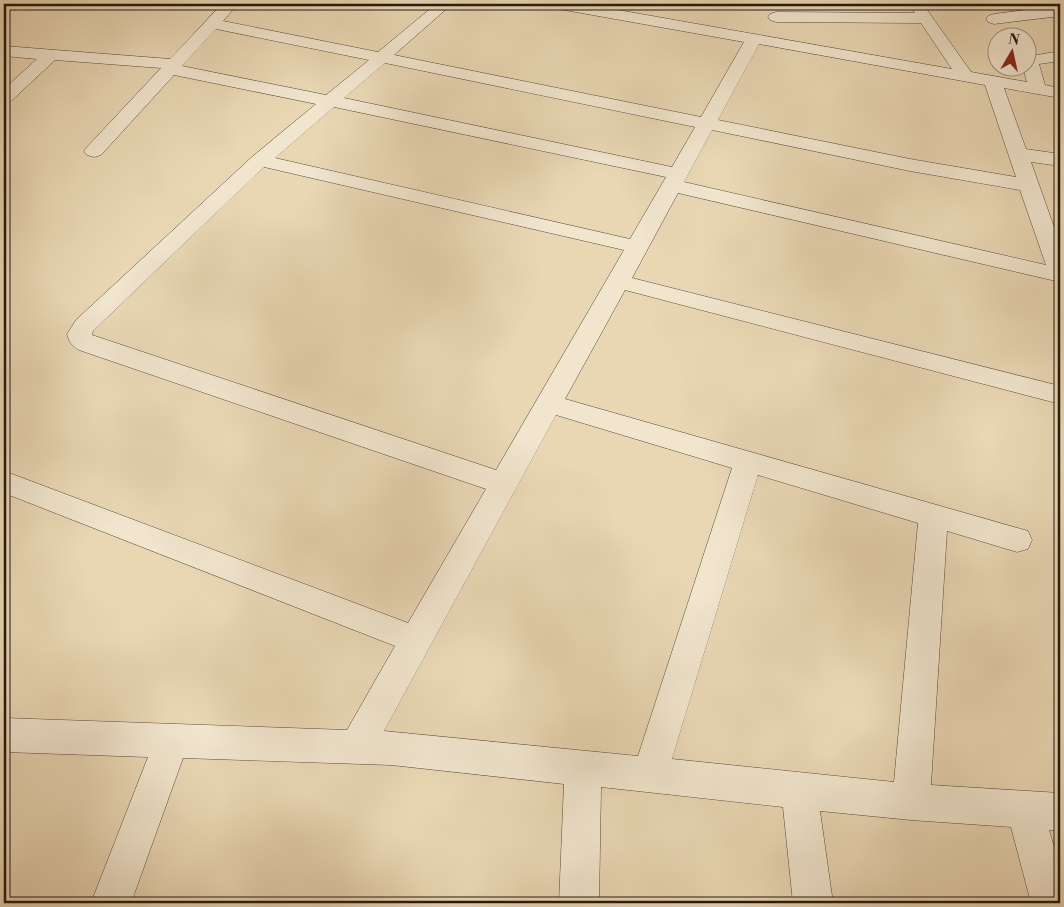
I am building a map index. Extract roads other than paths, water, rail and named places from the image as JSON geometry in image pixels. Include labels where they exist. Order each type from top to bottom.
[{"type":"street","points":[[94,151],[230,4]]},
{"type":"street","points":[[445,4],[260,160],[84,326],[79,334],[81,340],[88,344],[504,484]]},
{"type":"street","points":[[559,4],[752,27],[788,45],[1060,93]]},
{"type":"street","points":[[916,4],[966,77]]},
{"type":"street","points":[[994,19],[1060,11]]},
{"type":"street","points":[[356,747],[707,123],[752,27],[775,14],[926,18]]},
{"type":"street","points":[[775,14],[788,45]]},
{"type":"street","points":[[212,23],[910,165],[1029,185]]},
{"type":"street","points":[[4,51],[172,67],[675,180],[1060,274]]},
{"type":"street","points":[[4,98],[51,55]]},
{"type":"street","points":[[1037,89],[1030,60],[1060,56]]},
{"type":"street","points":[[993,82],[1060,274]]},
{"type":"street","points":[[1018,154],[1060,160]]},
{"type":"street","points":[[260,160],[637,247]]},
{"type":"street","points":[[617,282],[1060,394]]},
{"type":"street","points":[[549,404],[1017,540]]},
{"type":"street","points":[[650,774],[748,462]]},
{"type":"street","points":[[4,482],[416,640]]},
{"type":"street","points":[[911,802],[933,516]]},
{"type":"street","points":[[4,734],[356,747],[438,752],[911,802],[1042,811],[1051,903]]},
{"type":"street","points":[[111,903],[172,740]]},
{"type":"street","points":[[579,903],[583,767]]},
{"type":"street","points":[[799,789],[813,903]]}]
